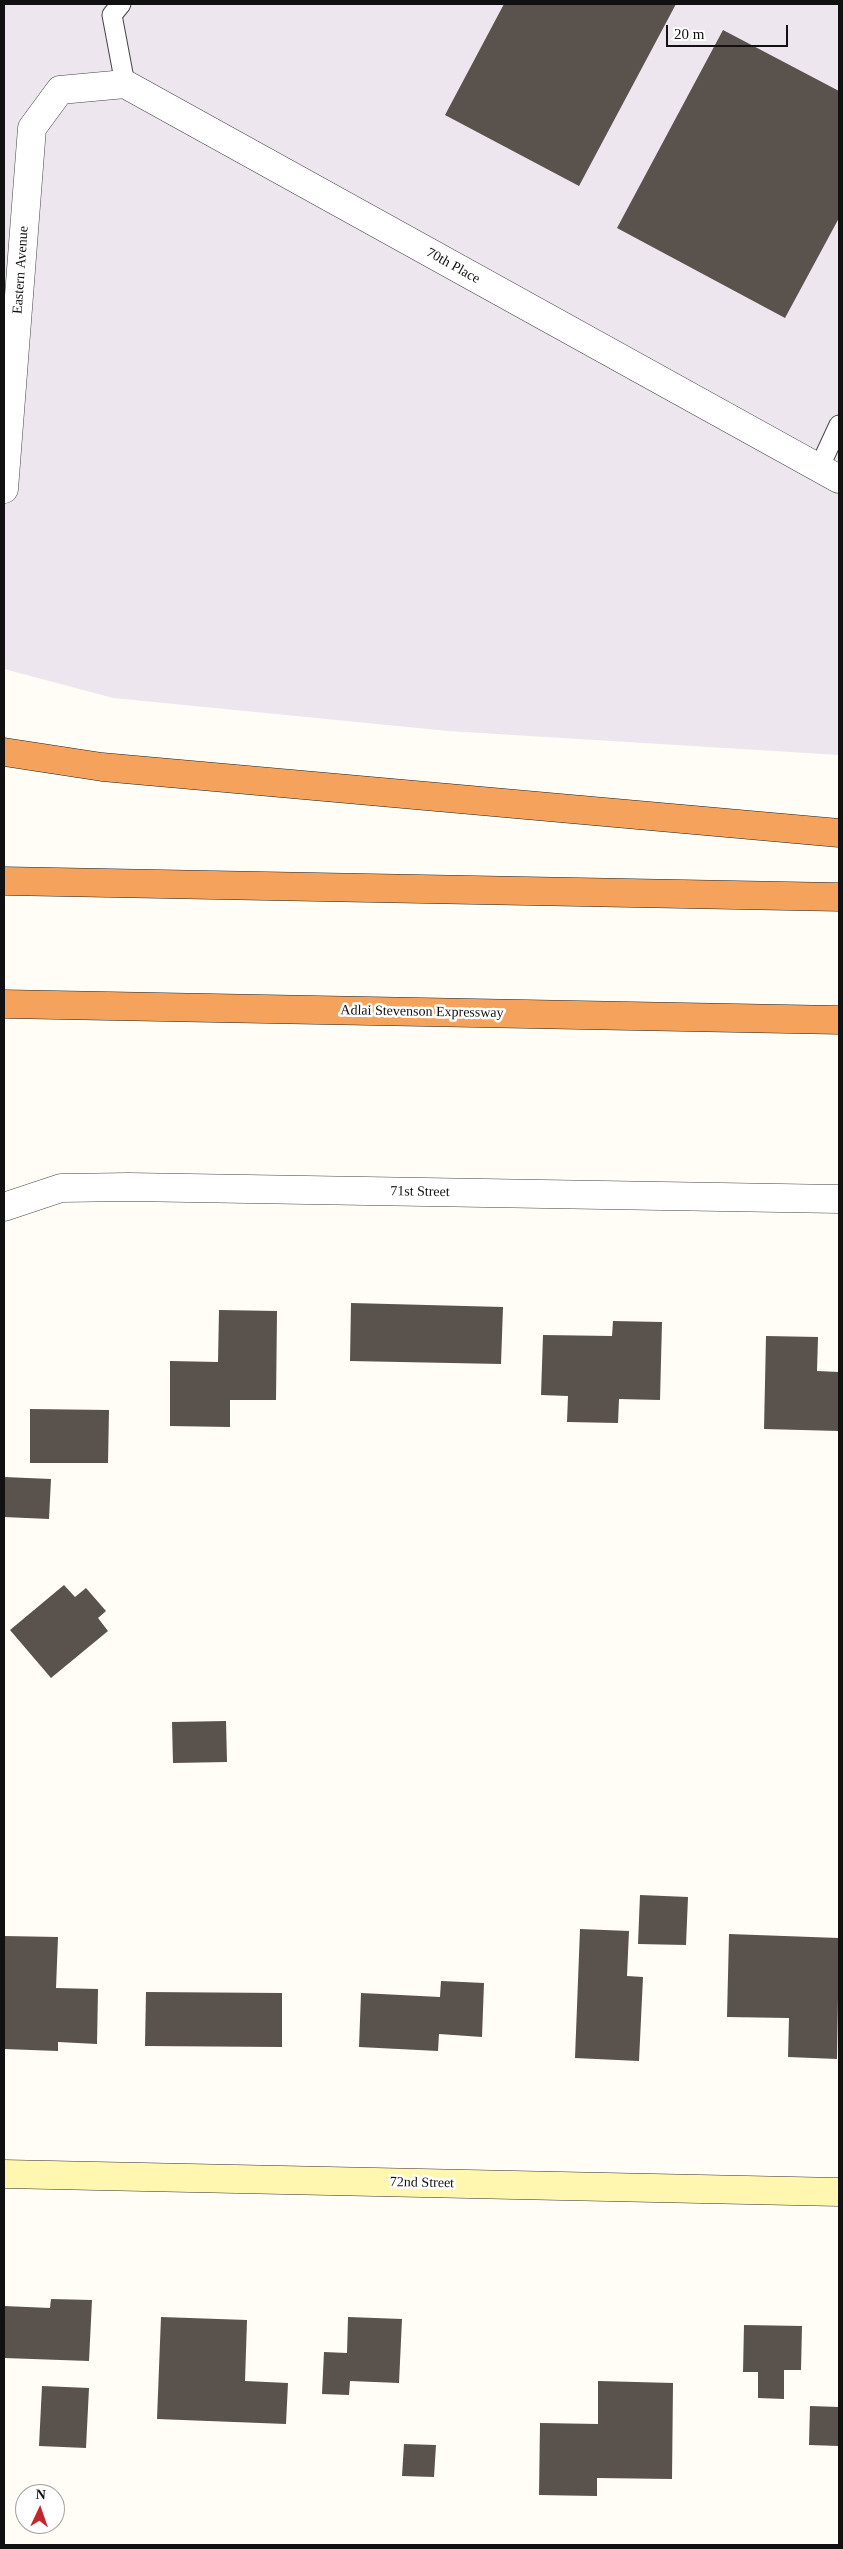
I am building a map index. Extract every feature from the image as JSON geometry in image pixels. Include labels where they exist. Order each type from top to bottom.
[{"type":"highway","points":[[4,752],[102,767],[839,833]]},
{"type":"highway","points":[[4,881],[839,896]]},
{"type":"highway","name":"Adlai Stevenson Expressway","points":[[4,1004],[839,1020]]},
{"type":"street","name":"Eastern Avenue","points":[[4,489],[32,128],[60,90],[125,84]]},
{"type":"street","name":"70th Place","points":[[125,84],[829,474]]},
{"type":"street","name":"71st Street","points":[[4,1207],[61,1188],[130,1187],[839,1199]]},
{"type":"street","name":"72nd Street","points":[[4,2174],[839,2192]]},
{"type":"lane","points":[[122,4],[112,15],[125,84]]},
{"type":"lane","points":[[829,474],[839,425]]},
{"type":"shaded area","points":[[4,4],[839,4],[839,755],[448,731],[113,698],[4,669]]},
{"type":"building","points":[[504,4],[676,4],[579,186],[445,115]]},
{"type":"building","points":[[723,30],[839,91],[839,218],[785,318],[617,228]]},
{"type":"building","points":[[351,1303],[503,1307],[501,1364],[350,1361]]},
{"type":"building","points":[[219,1310],[277,1311],[276,1400],[230,1400],[230,1427],[170,1426],[170,1361],[218,1362]]},
{"type":"building","points":[[613,1321],[662,1322],[660,1400],[619,1399],[618,1423],[567,1422],[568,1396],[541,1395],[543,1335],[612,1336]]},
{"type":"building","points":[[766,1336],[818,1337],[817,1371],[839,1372],[839,1431],[764,1429]]},
{"type":"building","points":[[30,1409],[109,1410],[108,1463],[30,1463]]},
{"type":"building","points":[[4,1477],[51,1479],[49,1519],[4,1517]]},
{"type":"building","points":[[64,1585],[75,1597],[86,1588],[106,1611],[98,1618],[108,1631],[51,1678],[10,1630]]},
{"type":"building","points":[[226,1721],[227,1762],[173,1763],[172,1722]]},
{"type":"building","points":[[640,1895],[688,1897],[686,1945],[638,1944]]},
{"type":"building","points":[[580,1929],[629,1931],[627,1976],[643,1977],[639,2061],[575,2058]]},
{"type":"building","points":[[729,1934],[839,1938],[837,2059],[788,2057],[789,2018],[727,2017]]},
{"type":"building","points":[[4,1936],[58,1937],[56,1988],[98,1989],[97,2044],[58,2042],[58,2051],[4,2049]]},
{"type":"building","points":[[441,1981],[484,1983],[482,2037],[439,2034],[438,2051],[359,2047],[361,1993],[440,1997]]},
{"type":"building","points":[[146,1992],[282,1993],[282,2047],[145,2046]]},
{"type":"building","points":[[51,2299],[92,2300],[89,2361],[4,2358],[4,2306],[50,2308]]},
{"type":"building","points":[[161,2317],[247,2320],[245,2381],[288,2383],[286,2424],[157,2419]]},
{"type":"building","points":[[348,2317],[402,2319],[399,2383],[350,2381],[349,2395],[322,2394],[324,2352],[347,2353]]},
{"type":"building","points":[[744,2325],[802,2326],[801,2370],[784,2370],[784,2399],[758,2398],[758,2372],[743,2372]]},
{"type":"building","points":[[598,2381],[673,2383],[672,2479],[597,2478],[597,2496],[539,2495],[540,2423],[598,2424]]},
{"type":"building","points":[[42,2386],[89,2388],[86,2448],[39,2446]]},
{"type":"building","points":[[810,2406],[839,2407],[839,2446],[809,2445]]},
{"type":"building","points":[[404,2444],[436,2445],[434,2477],[402,2476]]}]
